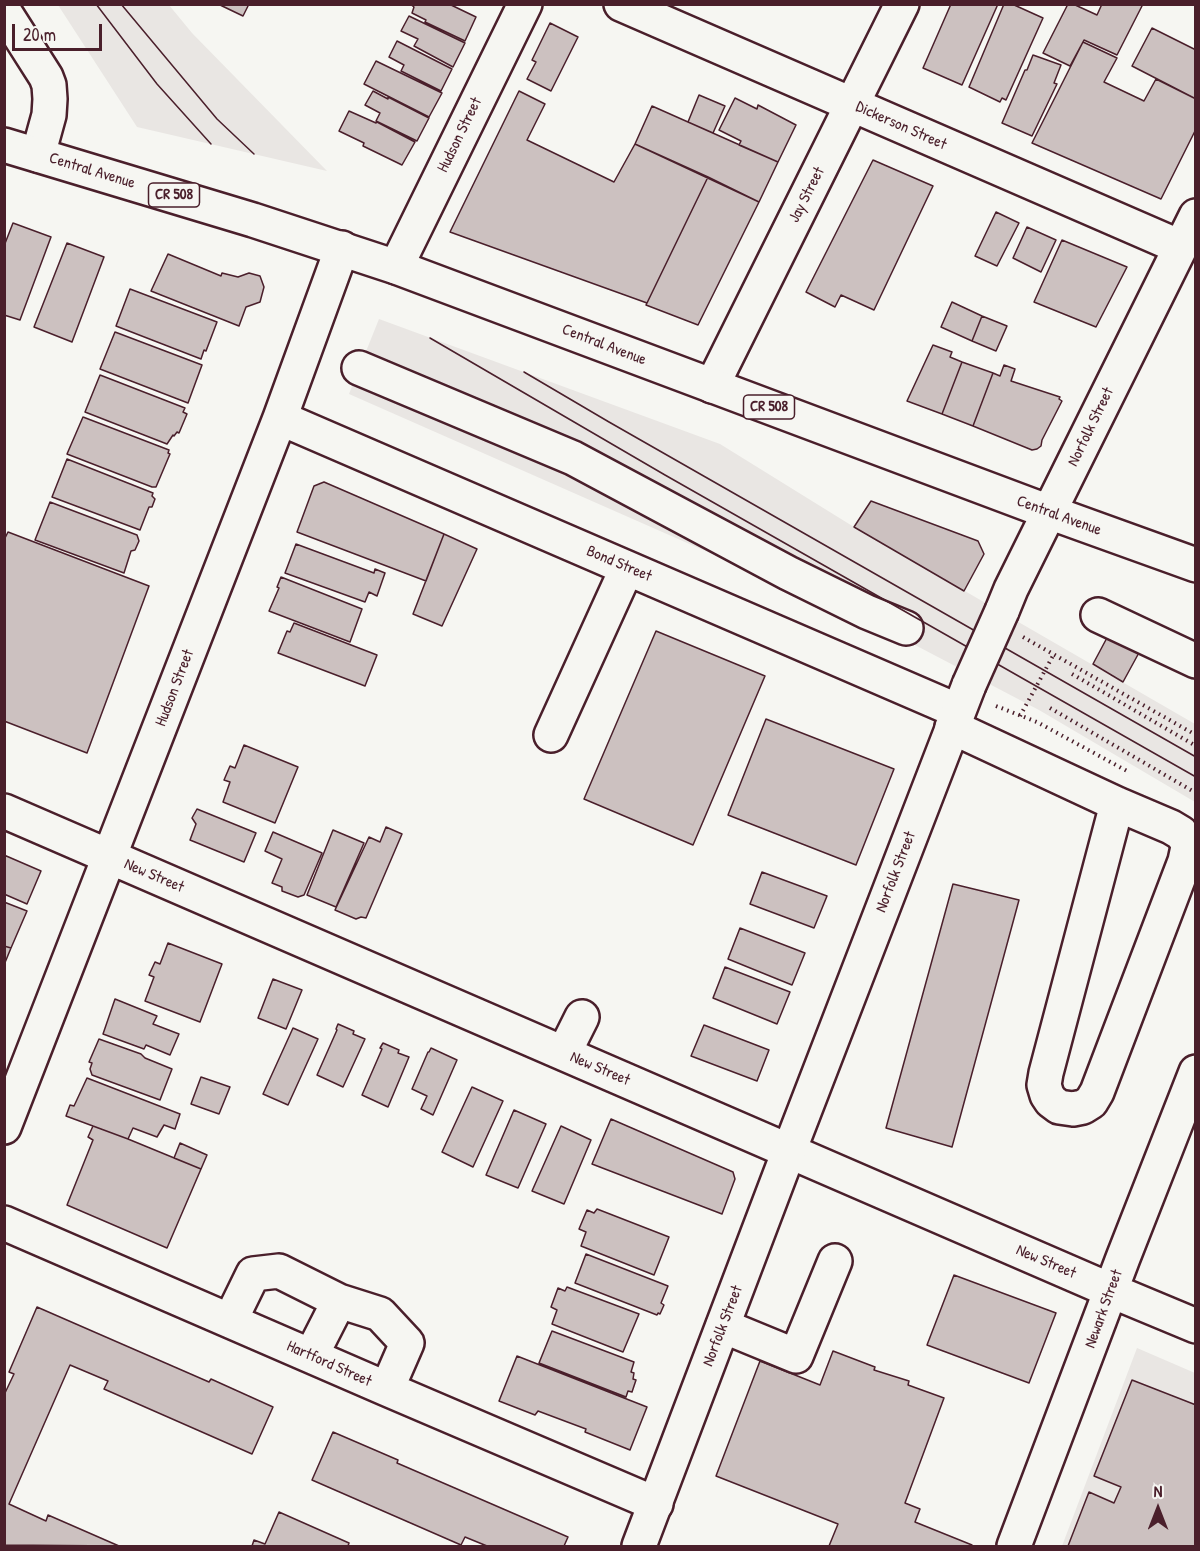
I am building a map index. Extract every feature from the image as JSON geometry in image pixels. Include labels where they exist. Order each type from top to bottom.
[{"type":"street","name":"Hudson Street","points":[[396,267],[525,4]]},
{"type":"street","name":"Jay Street","points":[[712,386],[902,4]]},
{"type":"street","name":"Dickerson Street","points":[[625,5],[1180,247]]},
{"type":"street","points":[[8,25],[46,77],[49,85],[49,115],[38,155]]},
{"type":"street","name":"Central Avenue","points":[[4,145],[233,213],[396,267],[1196,566]]},
{"type":"street","name":"Norfolk Street","points":[[639,1546],[959,708],[1011,589],[1196,216]]},
{"type":"street","name":"Hudson Street","points":[[4,1127],[280,418],[342,248]]},
{"type":"street","points":[[359,368],[573,458],[788,573],[867,612],[906,628]]},
{"type":"street","name":"Bond Street","points":[[280,418],[959,708],[1117,804],[1181,833],[1186,840],[1187,854],[1097,1092],[1091,1102],[1083,1107],[1073,1109],[1059,1107],[1047,1095],[1044,1085],[1046,1073],[1117,804]]},
{"type":"street","points":[[551,735],[627,568]]},
{"type":"street","points":[[1098,615],[1196,661]]},
{"type":"street","name":"New Street","points":[[4,811],[1196,1326]]},
{"type":"street","points":[[564,1053],[582,1017]]},
{"type":"street","name":"Newark Street","points":[[1014,1546],[1196,1072]]},
{"type":"street","name":"Hartford Street","points":[[4,1223],[656,1504]]},
{"type":"street","points":[[723,1326],[796,1356],[835,1262]]},
{"type":"street","points":[[230,1321],[253,1274],[279,1272],[339,1301],[380,1314],[407,1343],[387,1389]]},
{"type":"street","points":[[310,1356],[339,1301]]},
{"type":"path","points":[[1023,636],[1196,735]]},
{"type":"path","points":[[1020,716],[1054,654]]},
{"type":"path","points":[[1072,674],[1196,746]]},
{"type":"path","points":[[996,706],[1037,722],[1132,774]]},
{"type":"path","points":[[1050,708],[1196,793]]},
{"type":"path","points":[[1154,722],[1159,714]]},
{"type":"shaded area","points":[[58,5],[169,5],[192,33],[327,171],[137,127]]},
{"type":"shaded area","points":[[379,319],[720,444],[854,527],[1195,724],[1195,802],[1039,710],[915,645],[349,394]]},
{"type":"shaded area","points":[[1137,1348],[1195,1373],[1195,1546],[1062,1546]]},
{"type":"building","points":[[218,4],[249,4],[243,16]]},
{"type":"building","points":[[410,4],[449,4],[476,17],[465,41],[425,22],[426,20],[412,13],[414,7]]},
{"type":"building","points":[[951,4],[998,4],[962,85],[923,68]]},
{"type":"building","points":[[1004,4],[1012,4],[1043,18],[1006,100],[1002,98],[1000,102],[969,87]]},
{"type":"building","points":[[1068,4],[1097,15],[1102,4],[1143,4],[1117,55],[1084,40],[1070,66],[1043,53]]},
{"type":"building","points":[[409,16],[465,43],[453,67],[414,46],[418,39],[401,31]]},
{"type":"building","points":[[550,23],[578,37],[551,91],[527,79],[536,62],[532,60]]},
{"type":"building","points":[[1152,28],[1196,50],[1196,99],[1132,66]]},
{"type":"building","points":[[397,41],[452,69],[441,91],[401,71],[404,65],[389,57]]},
{"type":"building","points":[[1083,42],[1117,58],[1104,82],[1144,101],[1156,79],[1196,99],[1196,129],[1161,199],[1032,143]]},
{"type":"building","points":[[1033,55],[1061,65],[1054,83],[1057,84],[1032,136],[1002,123]]},
{"type":"building","points":[[376,61],[442,93],[429,117],[364,84]]},
{"type":"building","points":[[373,91],[429,118],[417,141],[376,121],[380,113],[365,105]]},
{"type":"building","points":[[519,91],[545,104],[527,140],[614,182],[635,144],[708,177],[647,303],[450,232]]},
{"type":"building","points":[[699,95],[725,106],[713,133],[688,122]]},
{"type":"building","points":[[735,98],[757,109],[758,105],[796,125],[778,162],[739,145],[741,141],[719,130]]},
{"type":"building","points":[[652,106],[778,162],[759,202],[635,144]]},
{"type":"building","points":[[349,111],[377,122],[415,142],[402,165],[363,146],[364,143],[339,131]]},
{"type":"building","points":[[873,160],[933,186],[874,310],[841,295],[835,307],[806,292]]},
{"type":"building","points":[[708,177],[759,202],[698,325],[646,305]]},
{"type":"building","points":[[996,212],[1019,223],[997,266],[975,256]]},
{"type":"building","points":[[13,223],[51,237],[20,320],[4,315],[4,246]]},
{"type":"building","points":[[1027,227],[1056,240],[1041,272],[1013,258]]},
{"type":"building","points":[[1062,240],[1127,267],[1096,327],[1034,302]]},
{"type":"building","points":[[67,243],[104,257],[72,342],[34,327]]},
{"type":"building","points":[[168,254],[221,276],[222,273],[238,277],[249,273],[260,276],[264,287],[260,302],[246,307],[239,326],[151,291]]},
{"type":"building","points":[[130,289],[217,322],[201,359],[116,326]]},
{"type":"building","points":[[952,302],[982,316],[972,341],[941,327]]},
{"type":"building","points":[[982,316],[1007,326],[996,351],[972,341]]},
{"type":"building","points":[[115,332],[202,365],[188,403],[100,369]]},
{"type":"building","points":[[933,345],[952,352],[950,357],[962,362],[942,414],[907,401]]},
{"type":"building","points":[[962,362],[993,373],[973,426],[942,414]]},
{"type":"building","points":[[1004,365],[1015,369],[1011,381],[1060,397],[1062,401],[1041,446],[1037,449],[1032,450],[973,426],[993,373],[1000,376]]},
{"type":"building","points":[[100,375],[185,408],[183,412],[187,414],[179,433],[173,435],[167,444],[85,412]]},
{"type":"building","points":[[83,417],[169,450],[170,454],[156,487],[67,454]]},
{"type":"building","points":[[67,459],[153,493],[152,496],[155,499],[152,507],[149,507],[140,530],[52,497]]},
{"type":"building","points":[[324,482],[444,534],[426,581],[297,532],[314,486]]},
{"type":"building","points":[[871,501],[978,541],[984,554],[964,591],[854,527]]},
{"type":"building","points":[[50,502],[137,535],[139,541],[135,550],[131,551],[124,573],[35,540]]},
{"type":"building","points":[[8,532],[149,586],[87,753],[4,721],[4,540]]},
{"type":"building","points":[[444,534],[477,549],[442,626],[413,614]]},
{"type":"building","points":[[296,544],[374,573],[375,569],[385,573],[377,596],[369,592],[365,602],[285,573]]},
{"type":"building","points":[[281,577],[362,609],[350,642],[269,611]]},
{"type":"building","points":[[294,623],[377,655],[365,686],[278,653],[287,631],[290,632]]},
{"type":"building","points":[[656,631],[765,676],[693,845],[584,799]]},
{"type":"building","points":[[1109,634],[1141,649],[1123,682],[1093,664]]},
{"type":"building","points":[[766,719],[894,769],[856,865],[728,815]]},
{"type":"building","points":[[244,745],[298,767],[275,823],[223,802],[230,782],[224,780],[230,766],[235,768]]},
{"type":"building","points":[[197,809],[256,833],[244,862],[190,840],[196,824],[192,818]]},
{"type":"building","points":[[386,827],[402,834],[366,918],[356,919],[335,910],[369,837],[380,842]]},
{"type":"building","points":[[333,830],[364,843],[336,907],[307,895]]},
{"type":"building","points":[[273,832],[322,853],[304,895],[298,897],[282,891],[282,887],[272,883],[282,859],[265,851]]},
{"type":"building","points":[[4,855],[41,871],[27,904],[4,894]]},
{"type":"building","points":[[762,872],[827,896],[814,928],[750,904]]},
{"type":"building","points":[[953,884],[1019,900],[952,1147],[886,1128]]},
{"type":"building","points":[[4,902],[27,911],[11,948],[4,946]]},
{"type":"building","points":[[740,928],[805,953],[792,985],[728,959]]},
{"type":"building","points":[[168,943],[222,964],[200,1022],[145,1001],[154,977],[149,975],[155,962],[160,964]]},
{"type":"building","points":[[4,946],[11,948],[4,965]]},
{"type":"building","points":[[725,967],[790,992],[777,1024],[713,998]]},
{"type":"building","points":[[273,979],[302,990],[286,1029],[258,1018]]},
{"type":"building","points":[[115,999],[157,1016],[153,1024],[179,1034],[170,1055],[146,1045],[144,1049],[103,1034]]},
{"type":"building","points":[[338,1024],[365,1039],[343,1087],[317,1075]]},
{"type":"building","points":[[704,1025],[769,1050],[757,1081],[691,1056]]},
{"type":"building","points":[[293,1028],[318,1039],[288,1105],[263,1094]]},
{"type":"building","points":[[99,1039],[141,1054],[145,1058],[172,1069],[160,1100],[92,1075],[90,1069],[92,1063],[89,1062]]},
{"type":"building","points":[[383,1043],[409,1057],[388,1107],[362,1095]]},
{"type":"building","points":[[431,1048],[457,1060],[433,1115],[421,1109],[427,1096],[412,1089]]},
{"type":"building","points":[[201,1077],[230,1087],[219,1114],[191,1104]]},
{"type":"building","points":[[87,1078],[180,1114],[175,1129],[164,1125],[157,1137],[133,1128],[128,1139],[66,1116],[70,1105],[74,1106]]},
{"type":"building","points":[[472,1087],[503,1101],[473,1167],[442,1152]]},
{"type":"building","points":[[514,1110],[546,1124],[518,1188],[486,1175]]},
{"type":"building","points":[[611,1119],[733,1172],[735,1179],[722,1214],[592,1164]]},
{"type":"building","points":[[93,1126],[201,1169],[167,1248],[67,1205],[93,1140],[88,1137]]},
{"type":"building","points":[[561,1126],[591,1140],[564,1204],[532,1191]]},
{"type":"building","points":[[180,1143],[207,1155],[201,1169],[174,1158]]},
{"type":"building","points":[[597,1209],[669,1237],[654,1275],[581,1246],[586,1232],[579,1229],[587,1210],[594,1213]]},
{"type":"building","points":[[586,1254],[668,1286],[661,1303],[664,1305],[660,1314],[657,1315],[575,1283]]},
{"type":"building","points":[[954,1275],[1056,1313],[1029,1383],[927,1345]]},
{"type":"building","points":[[567,1287],[639,1314],[623,1352],[552,1324],[557,1310],[551,1307],[558,1288],[565,1291]]},
{"type":"building","points":[[37,1307],[209,1382],[211,1379],[273,1407],[252,1454],[104,1389],[108,1381],[70,1365],[9,1504],[46,1521],[48,1515],[119,1546],[4,1545],[4,1395],[14,1374],[9,1372]]},
{"type":"building","points":[[552,1331],[634,1362],[631,1372],[634,1373],[633,1379],[636,1380],[632,1392],[628,1391],[626,1397],[539,1363]]},
{"type":"building","points":[[833,1351],[875,1367],[874,1370],[909,1381],[908,1385],[944,1398],[905,1503],[920,1509],[915,1522],[971,1546],[829,1546],[838,1524],[716,1476],[760,1361],[820,1385]]},
{"type":"building","points":[[517,1356],[647,1407],[630,1450],[585,1432],[586,1429],[538,1411],[535,1415],[499,1401]]},
{"type":"building","points":[[1132,1380],[1196,1405],[1196,1546],[1068,1546],[1089,1492],[1114,1503],[1121,1487],[1094,1476]]},
{"type":"building","points":[[333,1432],[398,1460],[397,1463],[568,1537],[564,1546],[487,1546],[465,1537],[461,1545],[312,1480]]},
{"type":"building","points":[[279,1512],[349,1543],[348,1546],[252,1546],[254,1540],[265,1544]]},
{"type":"tram line","points":[[96,4],[157,84],[211,144]]},
{"type":"tram line","points":[[121,4],[217,119],[254,154]]},
{"type":"tram line","points":[[430,338],[665,475],[1196,777]]},
{"type":"tram line","points":[[524,372],[1196,757]]}]
